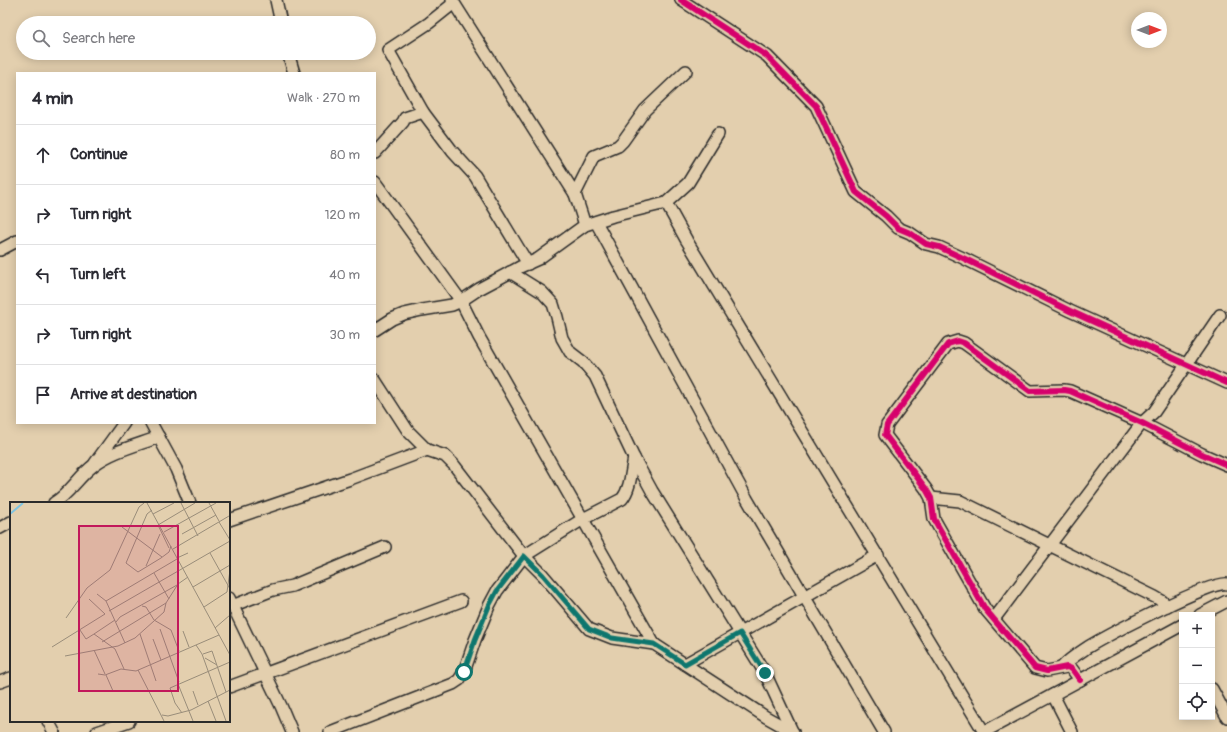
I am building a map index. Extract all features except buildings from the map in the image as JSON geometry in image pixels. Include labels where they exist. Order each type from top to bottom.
[{"type":"street","points":[[276,0],[279,16]]},
{"type":"street","points":[[681,0],[767,56],[816,106],[856,192],[886,216],[898,228],[910,233],[926,244],[939,247],[963,258],[1070,311],[1227,383]]},
{"type":"street","points":[[528,264],[475,176],[453,152],[423,112],[388,50],[429,23],[453,1],[575,194],[747,499],[884,732]]},
{"type":"street","points":[[290,60],[294,72]]},
{"type":"street","points":[[575,194],[594,156],[618,146],[645,110],[686,71]]},
{"type":"street","points":[[376,151],[405,118],[423,112]]},
{"type":"street","points":[[376,329],[392,319],[404,314],[452,305],[461,301],[510,272],[538,259],[591,224],[613,216],[666,203],[688,183],[718,134]]},
{"type":"street","points":[[376,183],[461,301],[483,344],[654,644]]},
{"type":"street","points":[[666,203],[687,241],[878,555],[988,731],[1080,680],[1179,629]]},
{"type":"street","points":[[0,250],[16,242]]},
{"type":"street","points":[[510,272],[542,292],[553,304],[562,338],[570,352],[583,362],[595,376],[634,458],[652,491],[765,673],[792,732]]},
{"type":"street","points":[[994,619],[1142,423],[1154,412],[1185,364],[1220,315]]},
{"type":"street","points":[[1080,680],[1072,669],[1067,667],[1047,671],[1036,668],[985,609],[934,519],[930,498],[926,489],[885,435],[887,425],[948,344],[958,341],[964,343],[1030,391],[1070,391],[1142,423],[1202,454],[1227,465]]},
{"type":"street","points":[[376,382],[408,432],[427,450],[445,456],[454,465],[524,556],[543,575],[589,629],[612,638],[654,644],[766,717],[792,732]]},
{"type":"street","points":[[55,502],[69,491],[93,465],[123,424]]},
{"type":"street","points":[[152,424],[176,469],[190,502]]},
{"type":"street","points":[[93,465],[112,455],[159,438]]},
{"type":"street","points":[[230,520],[350,479],[427,450]]},
{"type":"street","points":[[330,732],[453,684],[459,680],[464,672],[489,606],[497,591],[524,556],[583,520],[622,499],[628,487],[634,458]]},
{"type":"street","points":[[930,498],[960,501],[1155,597],[1167,606]]},
{"type":"street","points":[[0,528],[10,523]]},
{"type":"street","points":[[292,732],[231,602],[292,586],[385,547]]},
{"type":"street","points":[[685,664],[878,555]]},
{"type":"street","points":[[1062,667],[1068,660],[1089,647],[1167,606],[1215,585],[1224,583],[1227,584]]},
{"type":"street","points":[[230,687],[461,600]]},
{"type":"street","points":[[1206,612],[1227,601]]},
{"type":"street","points":[[0,682],[10,678]]},
{"type":"street","points":[[1053,695],[1072,732]]},
{"type":"street","points":[[1215,695],[1227,717]]},
{"type":"street","points":[[49,722],[54,732]]},
{"type":"street","points":[[97,732],[126,722]]},
{"type":"cycle path","points":[[681,0],[767,56],[816,106],[856,192],[886,216],[898,228],[910,233],[926,244],[939,247],[963,258],[1070,311],[1227,383]]},
{"type":"cycle path","points":[[1080,680],[1072,669],[1067,667],[1047,671],[1035,668],[985,609],[934,519],[931,498],[926,489],[885,435],[887,425],[948,344],[958,341],[964,343],[1030,391],[1070,391],[1142,423],[1202,454],[1227,465]]},
{"type":"route","points":[[464,672],[489,606],[497,591],[524,556],[543,575],[589,629],[612,638],[654,644],[685,664],[740,633],[765,673]]}]
